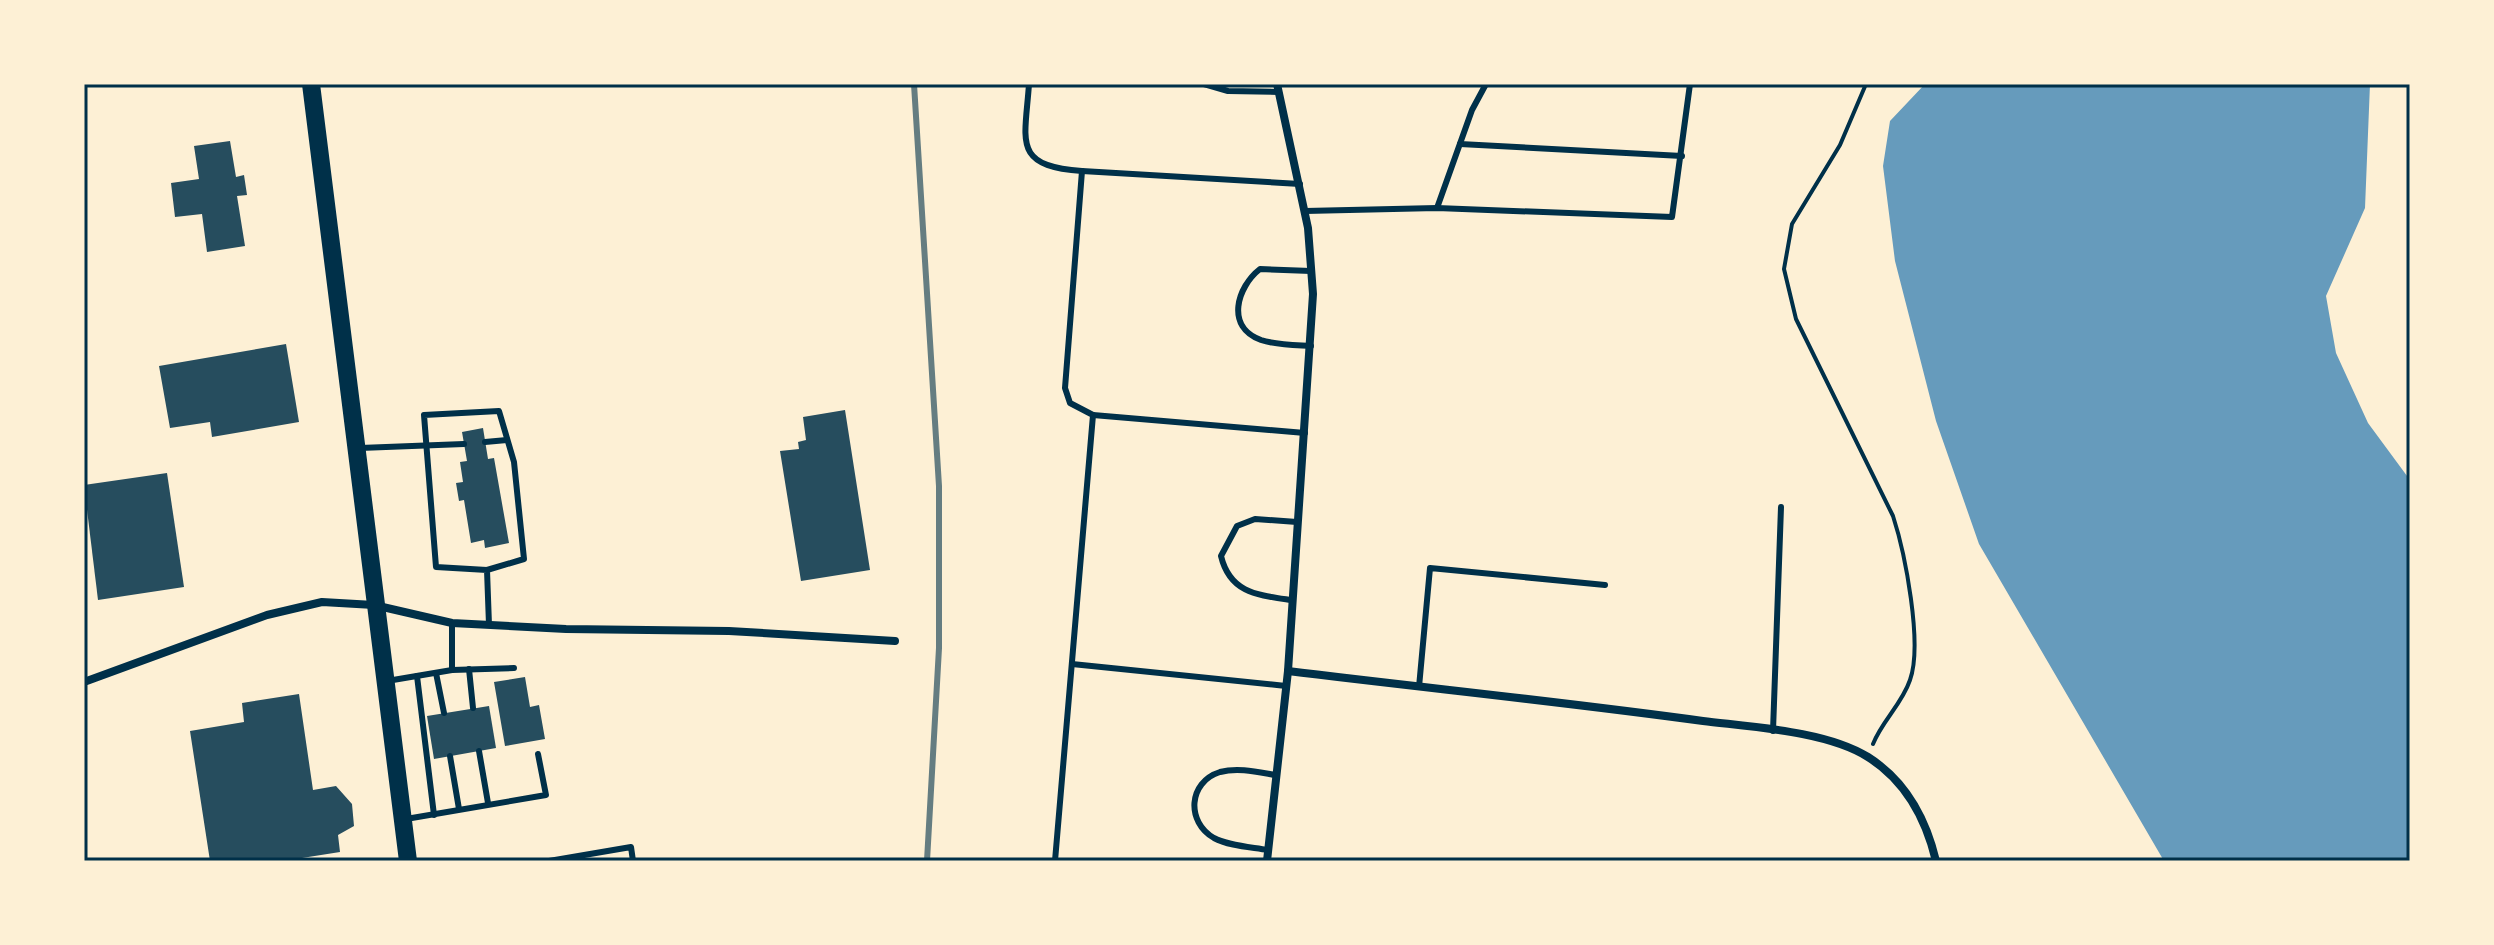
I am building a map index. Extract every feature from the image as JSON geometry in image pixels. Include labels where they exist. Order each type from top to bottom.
[{"type":"highway","points":[[311,84],[408,861]]},
{"type":"street","points":[[1267,861],[1288,671],[1311,346],[1311,271],[1305,211],[1278,88]]},
{"type":"street","points":[[84,682],[298,605],[322,602],[374,605],[452,623],[729,631],[895,641]]},
{"type":"street","points":[[1288,671],[1611,708],[1827,741],[1869,758],[1892,776],[1916,805],[1936,861]]},
{"type":"lane","points":[[1029,84],[1025,140],[1029,154],[1052,169],[1300,184]]},
{"type":"lane","points":[[1204,84],[1228,91],[1278,88]]},
{"type":"lane","points":[[1437,208],[1486,84]]},
{"type":"lane","points":[[1305,211],[1437,208],[1672,217],[1690,84]]},
{"type":"lane","points":[[1460,144],[1682,156]]},
{"type":"lane","points":[[1082,171],[1065,388],[1070,403],[1093,415],[1305,433]]},
{"type":"lane","points":[[1311,271],[1260,269],[1240,290],[1237,304],[1239,318],[1248,333],[1262,340],[1311,346]]},
{"type":"lane","points":[[499,411],[514,462],[524,559],[487,570],[436,567],[427,445],[424,415],[499,411]]},
{"type":"lane","points":[[1055,861],[1093,415]]},
{"type":"lane","points":[[485,442],[507,440]]},
{"type":"lane","points":[[356,448],[464,444]]},
{"type":"lane","points":[[1773,731],[1781,507]]},
{"type":"lane","points":[[1291,600],[1250,595],[1230,578],[1221,556],[1237,526],[1255,519],[1297,522]]},
{"type":"lane","points":[[1419,687],[1430,568],[1605,585]]},
{"type":"lane","points":[[487,570],[489,625]]},
{"type":"lane","points":[[452,623],[452,670]]},
{"type":"lane","points":[[1072,664],[1286,686]]},
{"type":"lane","points":[[384,682],[452,670],[514,668]]},
{"type":"lane","points":[[469,669],[473,708]]},
{"type":"lane","points":[[436,673],[444,713]]},
{"type":"lane","points":[[417,676],[434,815]]},
{"type":"lane","points":[[479,751],[488,803]]},
{"type":"lane","points":[[403,820],[546,795],[538,754]]},
{"type":"lane","points":[[450,756],[459,809]]},
{"type":"lane","points":[[1268,850],[1224,843],[1210,836],[1199,826],[1194,814],[1194,797],[1205,781],[1219,772],[1251,771],[1275,775]]},
{"type":"lane","points":[[549,861],[631,847],[633,861]]},
{"type":"path","points":[[1866,84],[1840,145],[1792,224],[1784,269],[1796,319],[1893,516],[1903,545],[1914,663],[1901,701],[1874,740]]},
{"type":"water","points":[[1925,84],[2370,84],[2365,208],[2326,296],[2336,353],[2368,423],[2410,480],[2410,861],[2164,861],[1979,544],[1936,421],[1895,261],[1883,166],[1890,121]]},
{"type":"building","points":[[230,141],[236,177],[244,175],[247,195],[237,196],[245,246],[207,252],[202,214],[175,217],[171,183],[199,179],[194,146]]},
{"type":"building","points":[[286,344],[299,422],[212,437],[210,422],[170,428],[159,366]]},
{"type":"building","points":[[845,410],[870,570],[801,581],[780,451],[799,449],[798,442],[806,440],[803,417]]},
{"type":"building","points":[[483,428],[488,459],[494,458],[509,543],[485,548],[484,540],[471,543],[464,500],[459,501],[456,483],[463,482],[460,462],[467,461],[462,432]]},
{"type":"building","points":[[167,473],[184,587],[98,600],[84,485]]},
{"type":"building","points":[[525,677],[530,707],[539,705],[545,739],[505,746],[494,682]]},
{"type":"building","points":[[299,694],[313,790],[336,786],[352,804],[354,826],[338,835],[340,852],[283,861],[210,861],[190,731],[244,722],[242,703]]},
{"type":"building","points":[[489,706],[496,748],[434,759],[427,716]]},
{"type":"railway","points":[[914,84],[939,486],[939,648],[927,861]]}]
